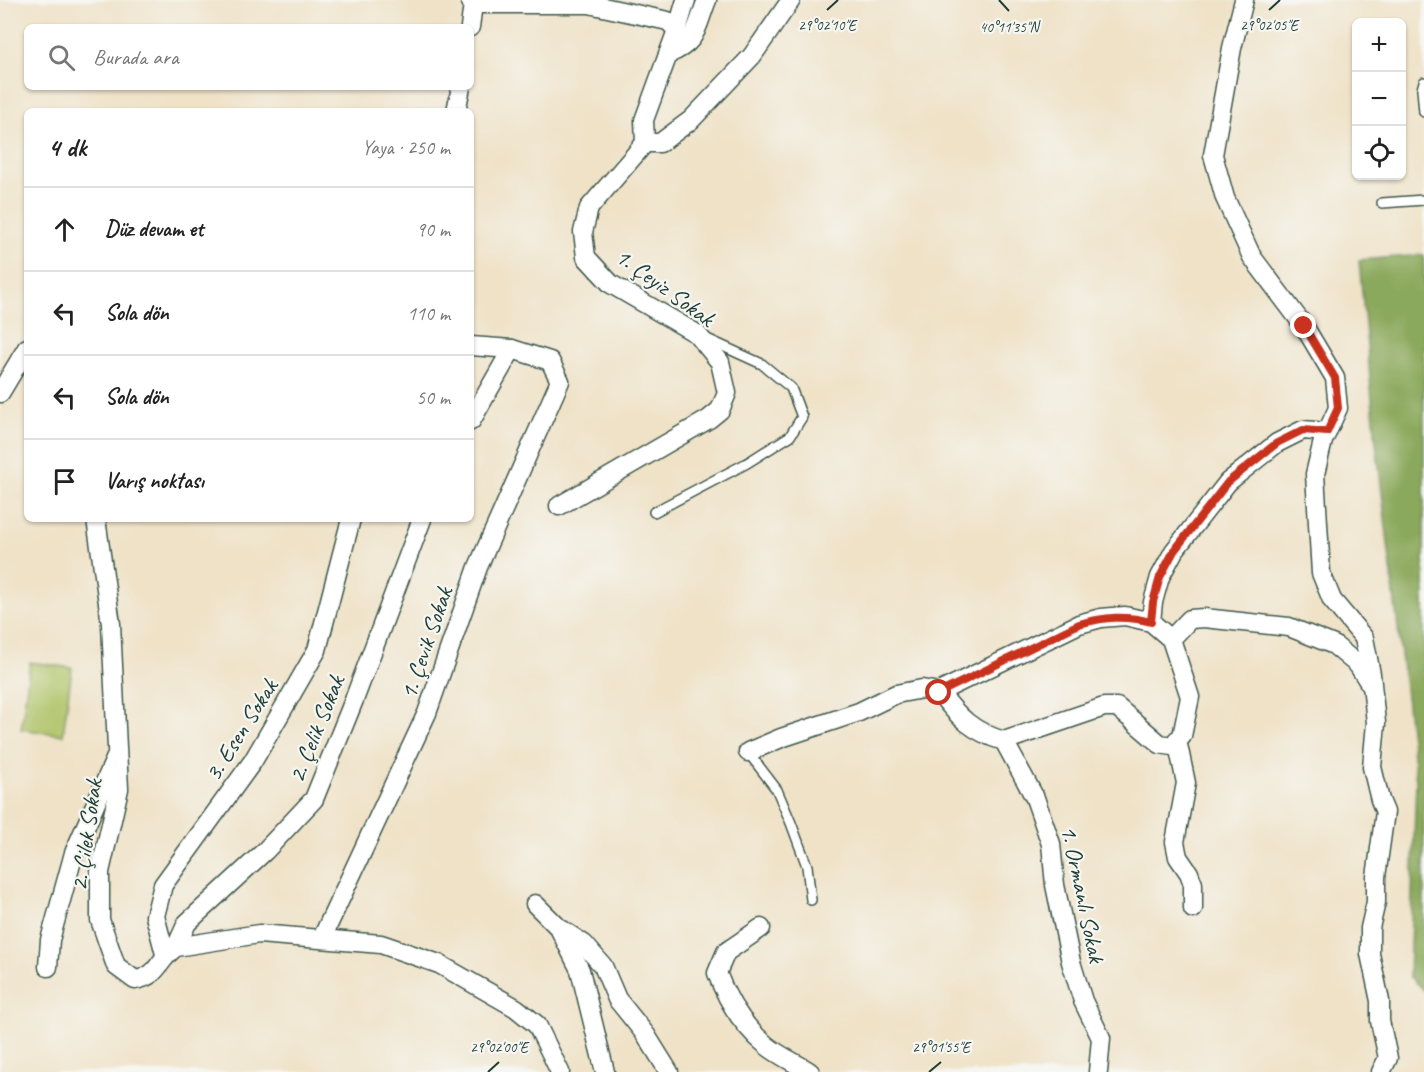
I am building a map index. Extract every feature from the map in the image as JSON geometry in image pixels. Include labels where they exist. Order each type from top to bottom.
[{"type":"street","points":[[686,0],[644,120],[645,143],[660,143],[691,120],[752,56],[791,0]]},
{"type":"street","points":[[668,54],[682,49],[692,41],[707,0]]},
{"type":"street","points":[[1244,0],[1232,48],[1213,155],[1225,198],[1252,257],[1304,326],[1335,378],[1338,408],[1327,432],[1315,474],[1321,573],[1332,600],[1364,638],[1372,689],[1376,723],[1372,767],[1385,812],[1376,877],[1376,902],[1370,928],[1370,954],[1380,1001],[1380,1021],[1388,1058],[1381,1072]]},
{"type":"street","points":[[470,24],[474,1],[564,1],[632,12],[668,21],[677,30]]},
{"type":"street","points":[[457,108],[460,90]]},
{"type":"street","name":"1. Çeyiz Sokak","points":[[559,506],[709,419],[720,410],[727,393],[720,362],[697,334],[611,284],[586,257],[583,232],[589,208],[645,143]]},
{"type":"street","points":[[474,346],[512,349],[474,416]]},
{"type":"street","name":"1. Çevik Sokak","points":[[322,938],[427,713],[478,567],[560,381],[550,361],[512,349]]},
{"type":"street","points":[[0,393],[24,351]]},
{"type":"street","points":[[1151,622],[1153,602],[1160,577],[1169,560],[1228,482],[1277,443],[1303,430],[1327,432]]},
{"type":"street","name":"2. Çilek Sokak","points":[[96,522],[111,624],[119,789],[100,872],[100,920],[116,966],[135,980],[153,974],[171,950]]},
{"type":"street","name":"3. Esen Sokak","points":[[171,950],[155,916],[163,885],[253,761],[317,650],[350,522]]},
{"type":"street","name":"2. Çelik Sokak","points":[[171,950],[187,922],[265,851],[314,799],[421,522]]},
{"type":"street","points":[[748,752],[781,738],[859,712],[896,694],[922,689],[939,693],[953,709],[984,735],[1004,741],[1104,707],[1117,707],[1160,744],[1172,746],[1182,736],[1190,697],[1171,639],[1151,622],[1125,616],[1101,618],[1079,624],[939,693]]},
{"type":"street","points":[[1171,639],[1190,619],[1203,618],[1289,627],[1334,645],[1358,665],[1372,689]]},
{"type":"street","points":[[1177,740],[1186,783],[1175,842],[1179,857],[1193,884],[1193,909]]},
{"type":"street","name":"1. Ormanlı Sokak","points":[[1004,741],[1035,798],[1051,844],[1055,885],[1071,962],[1083,1000],[1101,1038],[1098,1072]]},
{"type":"street","points":[[48,967],[50,940],[74,853],[118,752]]},
{"type":"street","points":[[535,904],[560,928],[584,944],[603,966],[617,999],[646,1035],[669,1072]]},
{"type":"street","points":[[560,928],[580,970],[605,1072]]},
{"type":"street","points":[[761,928],[726,952],[717,973],[725,995],[766,1045],[810,1072]]},
{"type":"street","points":[[171,950],[259,934],[381,944],[439,964],[516,1008],[537,1025],[560,1072]]},
{"type":"lane","points":[[1424,82],[1422,88],[1424,112]]},
{"type":"lane","points":[[1382,203],[1424,200]]},
{"type":"lane","points":[[654,512],[773,447],[790,436],[802,417],[791,388],[762,363],[697,334]]},
{"type":"lane","points":[[748,752],[777,790],[807,866],[812,900]]},
{"type":"green space","points":[[1424,255],[1424,991],[1409,976],[1416,781],[1376,442],[1359,260]]},
{"type":"green space","points":[[30,662],[72,668],[63,735],[21,729]]},
{"type":"route","points":[[939,693],[1079,624],[1101,618],[1125,616],[1151,622],[1153,602],[1160,577],[1174,551],[1228,482],[1277,443],[1303,430],[1327,432],[1338,408],[1335,378],[1304,326]]}]
